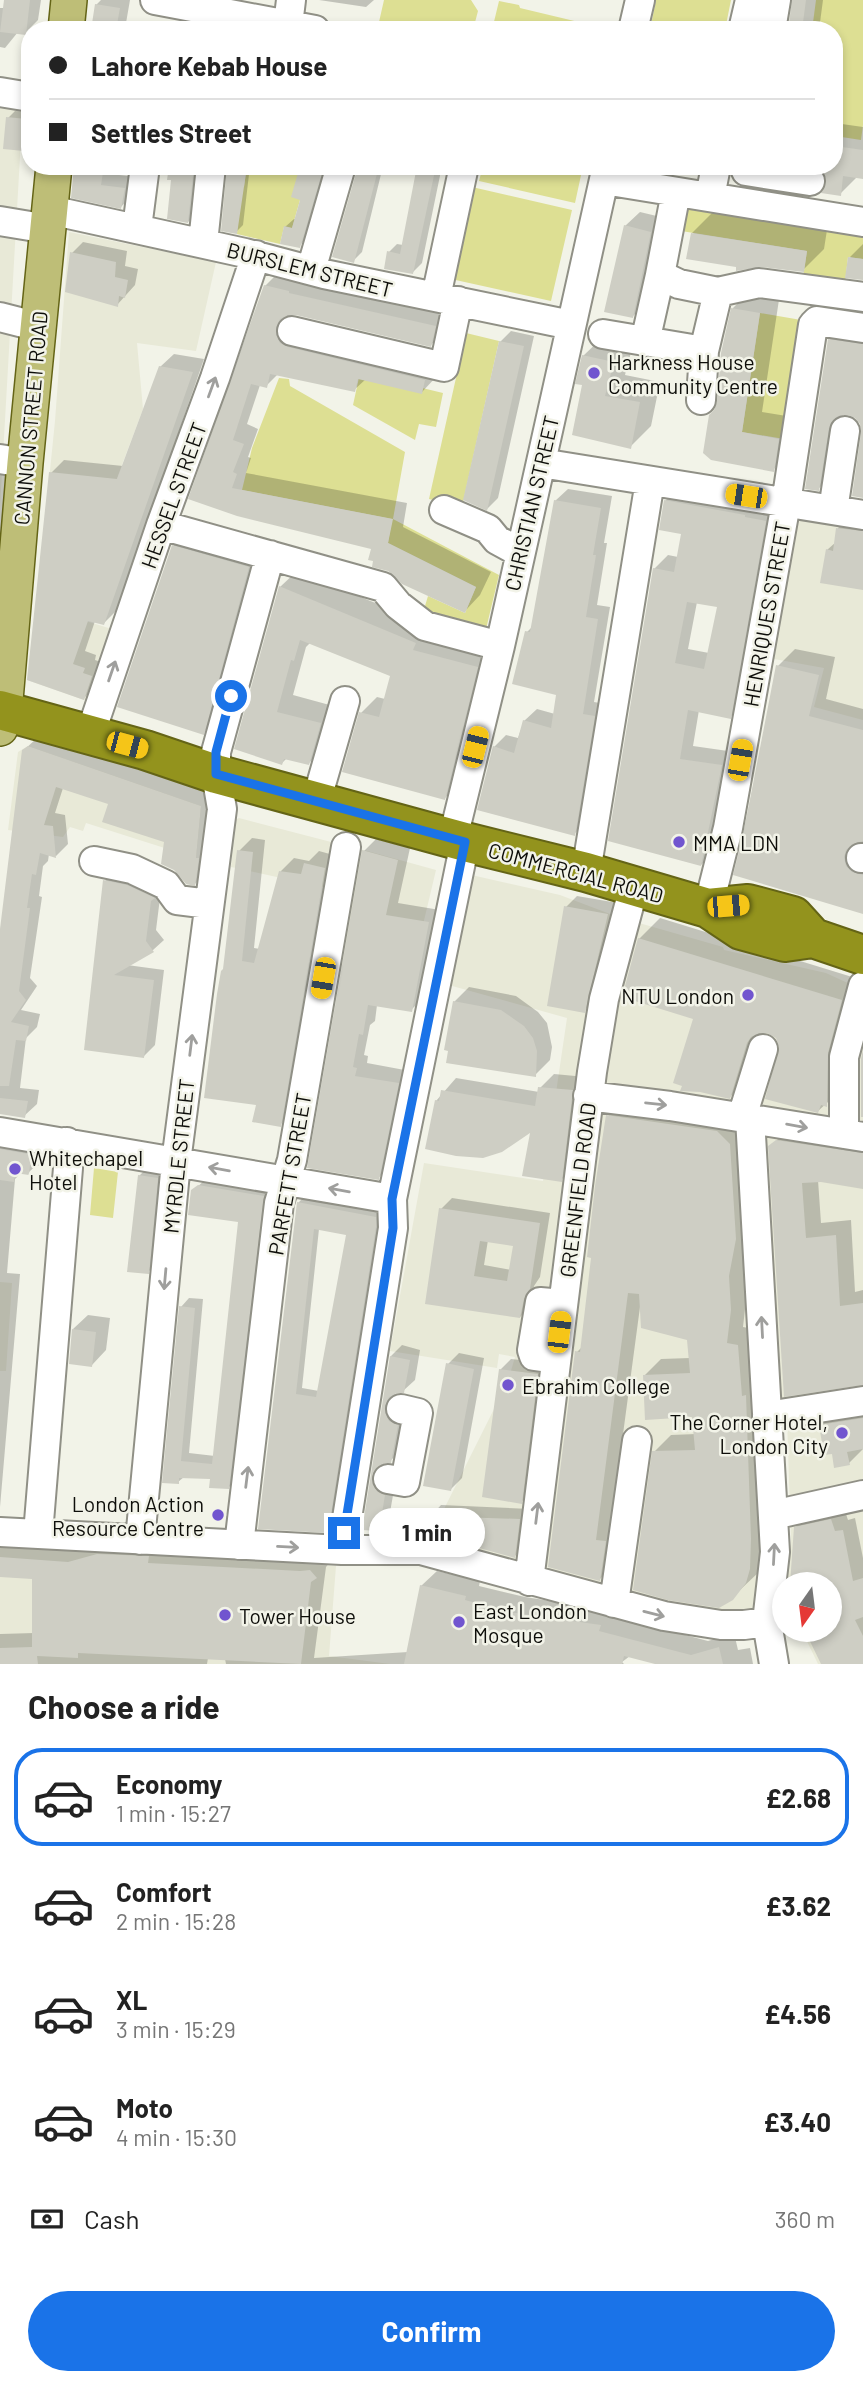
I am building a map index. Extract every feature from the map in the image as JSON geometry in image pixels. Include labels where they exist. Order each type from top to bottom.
[{"type":"highway","name":"COMMERCIAL ROAD","points":[[2,717],[90,735],[316,802],[586,872],[708,908],[741,930],[785,942],[813,938],[863,955]]},
{"type":"main road","points":[[67,21],[68,0]]},
{"type":"main road","name":"CANNON STREET ROAD","points":[[2,717],[13,461],[39,327],[53,175]]},
{"type":"street","points":[[155,0],[225,21],[298,18]]},
{"type":"street","points":[[636,21],[640,0]]},
{"type":"street","points":[[746,21],[750,0]]},
{"type":"street","points":[[772,21],[776,0]]},
{"type":"street","points":[[0,92],[21,96]]},
{"type":"street","points":[[136,229],[144,175]]},
{"type":"street","points":[[202,243],[210,175]]},
{"type":"street","points":[[311,270],[338,175]]},
{"type":"street","points":[[292,331],[442,378],[447,299],[463,175]]},
{"type":"street","name":"CHRISTIAN STREET","points":[[342,1549],[368,1475],[381,1404],[393,1228],[392,1199],[459,840],[519,552],[605,175]]},
{"type":"street","points":[[612,175],[676,192],[863,222]]},
{"type":"street","points":[[710,197],[714,175]]},
{"type":"street","points":[[739,202],[746,175]]},
{"type":"street","points":[[778,175],[810,181]]},
{"type":"street","points":[[645,342],[676,192]]},
{"type":"street","name":"BURSLEM STREET","points":[[0,221],[49,220],[136,229],[571,326]]},
{"type":"street","name":"HESSEL STREET","points":[[90,735],[256,255]]},
{"type":"street","points":[[660,275],[679,284],[718,292],[759,283],[863,297]]},
{"type":"street","points":[[701,400],[704,351],[718,292]]},
{"type":"street","points":[[0,317],[39,327]]},
{"type":"street","name":"HENRIQUES STREET","points":[[708,908],[728,828],[786,503],[813,326],[817,321],[863,328]]},
{"type":"street","points":[[603,334],[704,351]]},
{"type":"street","points":[[833,510],[845,431]]},
{"type":"street","points":[[541,463],[863,515]]},
{"type":"street","points":[[586,872],[650,481]]},
{"type":"street","points":[[444,510],[488,529],[497,540],[519,552]]},
{"type":"street","points":[[161,525],[383,587],[398,605],[425,626],[500,646]]},
{"type":"street","name":"MYRDLE STREET","points":[[140,1539],[176,1162],[222,805],[216,774],[216,752],[270,555]]},
{"type":"street","points":[[316,802],[345,701]]},
{"type":"street","name":"PARFETT STREET","points":[[239,1545],[279,1203],[292,1160],[346,847]]},
{"type":"street","points":[[94,860],[132,869],[166,885],[177,900],[209,904]]},
{"type":"street","name":"GREENFIELD ROAD","points":[[529,1581],[588,1096],[607,1039],[604,999],[634,887]]},
{"type":"street","points":[[588,1096],[853,1136],[844,1057],[863,986]]},
{"type":"street","points":[[763,1049],[746,1118],[775,1552],[767,1622],[774,1664]]},
{"type":"street","points":[[0,1132],[392,1199]]},
{"type":"street","points":[[39,1526],[68,1168],[67,1142]]},
{"type":"street","points":[[767,1416],[863,1401]]},
{"type":"street","points":[[368,1475],[405,1482],[413,1441],[418,1413],[381,1404]]},
{"type":"street","points":[[614,1603],[637,1441]]},
{"type":"street","points":[[773,1515],[863,1495]]},
{"type":"street","points":[[0,1532],[39,1526],[140,1539],[239,1545],[421,1550],[664,1616],[721,1625],[767,1622]]},
{"type":"shaded area","points":[[0,100],[21,104],[21,139],[0,508]]},
{"type":"shaded area","points":[[69,232],[216,262],[196,351],[137,343],[143,409],[99,526],[42,550],[55,421]]},
{"type":"shaded area","points":[[796,516],[863,526],[863,720],[814,707],[824,668],[774,659]]},
{"type":"shaded area","points":[[35,613],[66,615],[115,630],[90,702],[27,680]]},
{"type":"shaded area","points":[[28,746],[201,806],[196,858],[86,823],[83,831],[70,827],[63,837],[8,830],[18,752]]},
{"type":"shaded area","points":[[239,818],[335,843],[327,888],[231,867],[235,820]]},
{"type":"shaded area","points":[[360,849],[436,870],[407,992],[340,979]]},
{"type":"shaded area","points":[[467,874],[560,895],[618,917],[723,947],[724,950],[826,973],[863,990],[863,1401],[767,1416],[767,1622],[744,1625],[426,1545],[508,1381],[515,1357],[499,1354],[497,1368],[390,1351],[424,1163],[543,1181],[567,1018],[445,984]]},
{"type":"shaded area","points":[[0,1282],[12,1283],[6,1371],[0,1371]]},
{"type":"shaded area","points":[[863,1406],[863,1664],[818,1664],[807,1642],[842,1642],[842,1572],[788,1572],[791,1540],[787,1419]]},
{"type":"shaded area","points":[[0,1545],[336,1566],[329,1656],[390,1664],[0,1664]]},
{"type":"green space","points":[[384,0],[471,0],[478,11],[475,21],[379,21]]},
{"type":"green space","points":[[656,0],[731,0],[727,21],[652,21]]},
{"type":"green space","points":[[816,0],[863,0],[861,140],[843,137],[843,21],[813,21]]},
{"type":"green space","points":[[499,1],[574,21],[494,21]]},
{"type":"green space","points":[[246,175],[300,175],[300,200],[292,228],[284,227],[280,244],[237,234],[239,187],[244,187]]},
{"type":"green space","points":[[481,175],[581,175],[575,203],[479,181]]},
{"type":"green space","points":[[472,187],[572,210],[551,301],[451,279]]},
{"type":"green space","points":[[678,208],[863,235],[863,259],[848,257],[845,283],[803,277],[807,251],[675,230]]},
{"type":"green space","points":[[760,313],[807,321],[790,440],[742,432]]},
{"type":"green space","points":[[466,333],[499,341],[462,507],[429,499]]},
{"type":"green space","points":[[360,373],[443,393],[436,427],[419,424],[415,440],[353,405]]},
{"type":"green space","points":[[279,378],[289,379],[290,386],[405,452],[393,519],[499,575],[486,629],[422,616],[428,596],[465,613],[476,587],[388,543],[392,519],[242,490],[252,448]]},
{"type":"green space","points":[[94,1168],[118,1172],[113,1218],[90,1215]]},
{"type":"building","points":[[4,0],[30,0],[28,21],[21,21],[21,34],[0,32]]},
{"type":"building","points":[[792,0],[806,0],[803,21],[789,21]]},
{"type":"building","points":[[95,4],[120,8],[118,21],[92,21]]},
{"type":"building","points":[[6,117],[21,118],[21,151],[3,149]]},
{"type":"building","points":[[843,147],[863,150],[863,179],[843,176],[841,196],[821,193],[826,183],[824,175],[843,175]]},
{"type":"building","points":[[73,175],[103,175],[101,185],[125,188],[121,209],[71,198]]},
{"type":"building","points":[[168,175],[193,175],[188,223],[167,219],[171,180],[167,180]]},
{"type":"building","points":[[226,175],[246,175],[237,234],[221,231]]},
{"type":"building","points":[[297,175],[321,175],[300,248],[280,244],[284,226],[292,228],[300,200],[291,197]]},
{"type":"building","points":[[355,175],[377,175],[354,263],[332,257]]},
{"type":"building","points":[[415,175],[434,175],[413,274],[384,269],[387,251],[400,254]]},
{"type":"building","points":[[624,225],[651,232],[633,318],[604,312]]},
{"type":"building","points":[[691,233],[807,251],[804,272],[761,267],[736,271],[736,267],[686,259]]},
{"type":"building","points":[[70,252],[116,262],[115,277],[128,280],[125,298],[119,296],[118,307],[65,292]]},
{"type":"building","points":[[848,257],[863,259],[863,280],[845,278]]},
{"type":"building","points":[[264,285],[436,326],[431,347],[296,315],[280,319],[276,335],[280,343],[425,380],[422,394],[358,379],[355,392],[270,374],[267,388],[251,384],[233,440],[244,444],[233,472],[237,474],[232,488],[393,519],[388,543],[476,587],[465,613],[402,584],[388,571],[372,567],[373,561],[368,560],[371,549],[237,516],[188,499]]},
{"type":"building","points":[[731,308],[760,313],[742,432],[779,439],[774,472],[711,460],[703,453],[709,415],[717,402],[721,353]]},
{"type":"building","points":[[828,339],[863,344],[863,498],[852,496],[861,433],[860,424],[848,415],[838,416],[829,428],[819,491],[805,489]]},
{"type":"building","points":[[499,341],[524,346],[487,511],[463,500]]},
{"type":"building","points":[[582,355],[614,362],[605,396],[640,402],[631,449],[572,435],[582,385],[575,384]]},
{"type":"building","points":[[159,366],[193,372],[104,625],[88,621],[73,664],[85,668],[83,673],[92,676],[84,700],[27,680],[49,472],[117,479]]},
{"type":"building","points":[[554,500],[601,508],[586,617],[598,619],[583,714],[595,716],[575,836],[477,810],[493,746],[514,753],[523,720],[551,728],[556,695],[512,684],[525,631],[530,632]]},
{"type":"building","points":[[664,500],[766,521],[731,719],[688,710],[680,759],[722,765],[701,866],[608,841],[653,568],[674,572],[681,534],[659,530]],"holes":[[[687,602],[717,607],[704,669],[675,663]]]},
{"type":"building","points":[[836,528],[863,531],[863,590],[820,583],[826,549],[833,551]]},
{"type":"building","points":[[172,545],[249,567],[204,735],[117,707]]},
{"type":"building","points":[[279,586],[416,643],[413,650],[478,667],[445,800],[342,772],[359,712],[379,717],[390,676],[300,640],[294,661],[291,660],[277,712],[321,723],[309,765],[284,759],[282,765],[234,749]]},
{"type":"building","points":[[776,665],[819,675],[809,716],[863,730],[863,841],[852,844],[844,857],[846,866],[852,872],[863,875],[863,914],[733,875]]},
{"type":"building","points":[[28,746],[201,806],[196,858],[199,858],[195,886],[186,884],[174,870],[161,864],[164,842],[102,822],[108,804],[56,787],[44,825],[53,826],[56,858],[40,853],[36,875],[32,874],[19,991],[26,1000],[11,1022],[29,1026],[26,1041],[16,1040],[9,1086],[0,1086],[0,929],[22,750]]},
{"type":"building","points":[[237,850],[253,852],[242,961],[254,963],[279,871],[301,874],[304,863],[325,868],[281,1127],[252,1122],[256,1105],[204,1098]]},
{"type":"building","points":[[362,850],[398,860],[386,915],[429,922],[412,1012],[368,1005],[363,1035],[359,1034],[353,1067],[357,1068],[355,1076],[399,1083],[379,1180],[307,1168]]},
{"type":"building","points":[[103,880],[127,885],[155,898],[151,901],[146,941],[154,952],[114,975],[154,980],[144,1058],[84,1050]]},
{"type":"building","points":[[564,906],[608,914],[585,1013],[547,1006]]},
{"type":"building","points":[[638,938],[842,1000],[828,1053],[827,1107],[821,1105],[818,1113],[765,1099],[779,1046],[776,1038],[767,1033],[751,1037],[747,1043],[730,1099],[700,1092],[680,1091],[682,1086],[673,1083],[693,1019],[622,997]]},
{"type":"building","points":[[453,1001],[501,1010],[524,1026],[533,1038],[537,1051],[536,1077],[446,1063],[448,1051],[444,1050]]},
{"type":"building","points":[[863,1050],[863,1117],[861,1117],[861,1059]]},
{"type":"building","points":[[538,1087],[573,1090],[562,1182],[522,1176],[530,1133],[502,1152],[483,1158],[456,1156],[425,1149],[435,1100],[439,1101],[441,1090],[535,1106]]},
{"type":"building","points":[[0,1098],[28,1101],[25,1118],[0,1114]]},
{"type":"building","points":[[606,1115],[717,1131],[730,1144],[736,1239],[729,1276],[731,1310],[727,1343],[738,1345],[742,1396],[746,1395],[751,1539],[750,1569],[746,1583],[733,1600],[719,1608],[667,1600],[633,1590],[652,1451],[695,1450],[692,1417],[645,1420],[643,1375],[690,1373],[687,1340],[641,1328],[639,1294],[628,1293],[596,1540],[606,1541],[600,1581],[548,1567],[575,1351],[580,1352],[591,1258],[587,1257]]},
{"type":"building","points":[[776,1140],[863,1153],[863,1189],[821,1182],[802,1183],[806,1238],[836,1235],[840,1306],[863,1303],[863,1385],[784,1397],[768,1146]]},
{"type":"building","name":"Whitechapel Hotel","points":[[0,1149],[40,1156],[39,1166],[30,1165],[29,1175],[15,1173],[14,1182],[0,1180]]},
{"type":"building","points":[[138,1175],[158,1178],[149,1274],[127,1272]]},
{"type":"building","points":[[198,1185],[264,1196],[229,1489],[209,1488],[210,1479],[179,1478],[179,1484],[162,1483],[179,1306],[195,1308],[181,1461],[212,1464],[238,1222],[188,1215],[191,1190]]},
{"type":"building","points":[[297,1202],[376,1217],[328,1533],[258,1529]],"holes":[[[314,1229],[346,1235],[316,1397],[296,1394]]]},
{"type":"building","points":[[439,1208],[540,1223],[530,1289],[524,1299],[520,1318],[425,1304]],"holes":[[[480,1241],[513,1246],[507,1281],[474,1276]]]},
{"type":"building","points":[[72,1329],[96,1332],[92,1367],[69,1364]]},
{"type":"building","points":[[390,1356],[410,1360],[404,1393],[389,1397],[385,1406],[389,1421],[398,1425],[391,1463],[382,1464],[372,1475],[373,1485],[378,1492],[385,1495],[379,1531],[362,1530]]},
{"type":"building","points":[[446,1363],[474,1369],[451,1491],[423,1486]]},
{"type":"building","points":[[499,1369],[538,1374],[522,1504],[482,1497]]},
{"type":"building","name":"The Corner Hotel, London City","points":[[863,1418],[863,1449],[847,1452],[850,1465],[834,1468],[832,1454],[824,1455],[819,1425]]},
{"type":"building","points":[[428,1516],[520,1519],[515,1558],[421,1532]]},
{"type":"building","points":[[831,1519],[835,1531],[843,1530],[853,1581],[863,1578],[863,1617],[855,1620],[863,1636],[863,1664],[821,1664],[810,1642],[842,1642],[842,1572],[791,1572],[794,1527]]},
{"type":"building","name":"Tower House","points":[[97,1554],[149,1556],[148,1563],[310,1570],[317,1578],[311,1582],[301,1664],[78,1653],[78,1658],[37,1656],[38,1664],[0,1664],[0,1648],[32,1647],[32,1579],[0,1577],[0,1557],[68,1562]]},
{"type":"building","points":[[420,1585],[466,1596],[465,1600],[509,1612],[601,1625],[599,1631],[691,1655],[719,1647],[723,1664],[655,1664],[624,1656],[622,1664],[404,1664]]},
{"type":"place","name":"Harkness House Community Centre","points":[[594,373]]},
{"type":"place","name":"MMA LDN","points":[[679,842]]},
{"type":"place","name":"NTU London","points":[[748,995]]},
{"type":"place","name":"Whitechapel Hotel","points":[[15,1169]]},
{"type":"place","name":"Ebrahim College","points":[[508,1385]]},
{"type":"place","name":"The Corner Hotel, London City","points":[[842,1433]]},
{"type":"place","name":"London Action Resource Centre","points":[[218,1515]]},
{"type":"place","name":"Tower House","points":[[225,1615]]},
{"type":"place","name":"East London Mosque","points":[[459,1622]]},
{"type":"route","points":[[231,696],[216,752],[216,774],[465,842],[392,1199],[393,1228],[344,1533]]}]
